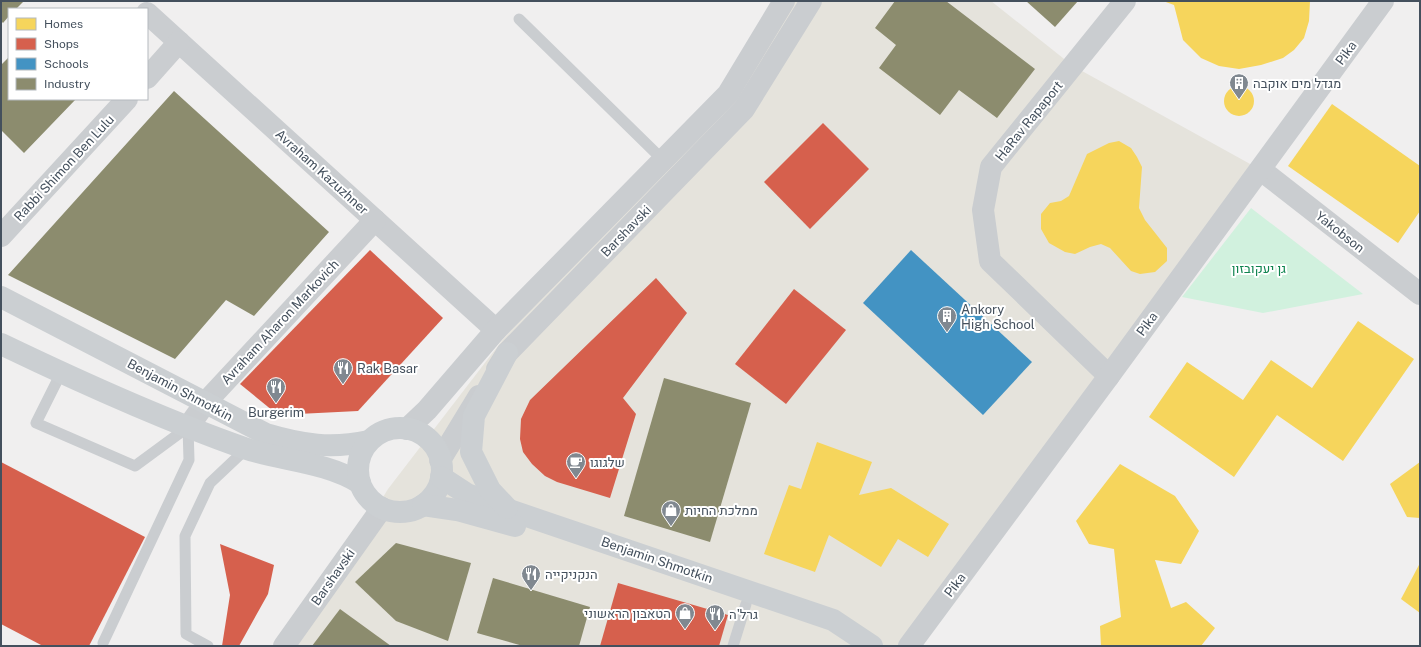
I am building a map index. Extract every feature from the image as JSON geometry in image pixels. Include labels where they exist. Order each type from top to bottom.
[{"type":"street","points":[[134,1],[142,8]]},
{"type":"street","name":"Barshavski","points":[[407,429],[428,410],[496,330],[728,94],[784,1]]},
{"type":"street","name":"Barshavski","points":[[440,468],[453,435],[508,353],[744,109],[811,1]]},
{"type":"street","name":"HaRav Rapaport","points":[[1109,376],[990,261],[983,210],[991,167],[1125,1]]},
{"type":"street","name":"Pika","points":[[909,646],[1261,170],[1383,1]]},
{"type":"street","name":"Avraham Kazuzhner","points":[[148,14],[496,330]]},
{"type":"street","points":[[148,77],[179,42]]},
{"type":"street","name":"Rabbi Shimon Ben Lulu","points":[[1,236],[126,100]]},
{"type":"street","name":"Yakobson","points":[[1261,170],[1420,294]]},
{"type":"street","name":"Avraham Aharon Markovich","points":[[188,426],[206,402],[375,220]]},
{"type":"street","name":"Benjamin Shmotkin","points":[[1,298],[206,402],[230,417],[266,434],[298,443],[347,446],[369,441]]},
{"type":"street","name":"Benjamin Shmotkin","points":[[1,344],[61,373],[188,426],[246,448],[333,469],[360,483]]},
{"type":"street","points":[[508,353],[474,416],[471,452],[490,490],[509,510]]},
{"type":"street","points":[[407,429],[424,436],[431,443],[440,468],[434,493],[423,505],[413,510],[402,512],[382,508],[368,498],[360,483],[358,472],[359,461],[363,450],[369,441],[387,430],[407,429]]},
{"type":"street","name":"Benjamin Shmotkin","points":[[440,468],[468,494],[509,510],[833,620],[872,646]]},
{"type":"street","name":"Benjamin Shmotkin","points":[[423,505],[457,510],[508,524],[829,631],[849,646]]},
{"type":"street","name":"Barshavski","points":[[284,646],[382,508]]},
{"type":"lane","points":[[519,19],[663,160],[678,177]]},
{"type":"lane","points":[[61,373],[36,423],[135,466],[188,426]]},
{"type":"lane","points":[[103,643],[189,460],[188,426]]},
{"type":"lane","points":[[208,646],[186,634],[185,536],[210,483],[246,448]]},
{"type":"lane","points":[[733,646],[746,604]]},
{"type":"shaded area","points":[[784,1],[991,1],[1073,66],[1261,170],[900,646],[292,646],[388,489],[504,338],[728,94]]},
{"type":"green space","name":"גן יעקובזון","points":[[1251,208],[1363,294],[1263,313],[1182,297]]},
{"type":"building: Homes","points":[[1163,1],[1310,1],[1309,21],[1304,38],[1294,50],[1283,58],[1261,65],[1239,69],[1219,66],[1201,58],[1183,40],[1174,5]]},
{"type":"building: Homes","name":"מגדל מים אוקבה","points":[[1239,86],[1250,90],[1254,101],[1250,112],[1239,116],[1228,112],[1224,101],[1228,90]]},
{"type":"building: Homes","points":[[1332,104],[1420,166],[1420,211],[1398,243],[1288,166]]},
{"type":"building: Homes","points":[[1119,141],[1131,148],[1142,167],[1139,208],[1145,220],[1167,248],[1167,261],[1155,272],[1140,274],[1131,271],[1110,248],[1101,244],[1075,254],[1065,252],[1049,243],[1041,229],[1041,214],[1050,203],[1061,201],[1069,196],[1087,154],[1109,143]]},
{"type":"building: Homes","points":[[1358,321],[1414,359],[1343,461],[1277,415],[1234,477],[1149,417],[1187,362],[1243,400],[1271,360],[1312,388]]},
{"type":"building: Homes","points":[[817,442],[872,462],[859,495],[891,488],[949,524],[928,557],[898,539],[881,567],[829,535],[815,572],[764,554],[789,485],[801,489]]},
{"type":"building: Homes","points":[[1420,462],[1420,518],[1407,517],[1390,484]]},
{"type":"building: Homes","points":[[1120,464],[1175,496],[1199,531],[1181,564],[1155,560],[1171,608],[1186,602],[1215,628],[1201,646],[1101,646],[1100,626],[1121,617],[1114,549],[1089,544],[1076,521]]},
{"type":"building: Homes","points":[[1420,563],[1420,613],[1401,599]]},
{"type":"building: Shops","points":[[823,123],[869,169],[810,229],[764,182]]},
{"type":"building: Shops","points":[[370,250],[443,318],[358,411],[278,415],[240,384]]},
{"type":"building: Shops","points":[[656,278],[687,313],[623,398],[636,414],[610,498],[557,482],[545,476],[532,464],[523,452],[520,439],[521,419],[530,400]]},
{"type":"building: Shops","points":[[794,289],[846,330],[786,404],[735,364]]},
{"type":"building: Shops","points":[[1,462],[145,537],[89,646],[43,646],[1,624]]},
{"type":"building: Shops","points":[[220,544],[274,565],[268,594],[239,646],[222,646],[230,595]]},
{"type":"building: Shops","points":[[618,583],[728,615],[719,646],[600,646]]},
{"type":"building: Schools","name":"Ankory High School","points":[[911,250],[1032,362],[983,415],[863,303]]},
{"type":"building: Industry","points":[[1,1],[24,1],[17,8],[8,8],[8,17],[3,23],[1,21]]},
{"type":"building: Industry","points":[[895,1],[946,1],[1035,69],[997,118],[959,90],[940,115],[879,68],[896,45],[875,28]]},
{"type":"building: Industry","points":[[1026,1],[1078,1],[1055,27]]},
{"type":"building: Industry","points":[[8,58],[8,100],[75,100],[24,153],[1,130],[1,65]]},
{"type":"building: Industry","points":[[174,91],[329,232],[254,316],[226,300],[175,359],[8,275]]},
{"type":"building: Industry","points":[[664,378],[751,403],[710,542],[624,516]]},
{"type":"building: Industry","points":[[396,543],[471,563],[448,641],[396,621],[355,582]]},
{"type":"building: Industry","points":[[493,578],[590,607],[579,646],[523,646],[477,633]]},
{"type":"building: Industry","points":[[340,609],[391,646],[312,646]]},
{"type":"place","name":"מגדל מים אוקבה","points":[[1239,100]]},
{"type":"place","name":"Ankory High School","points":[[947,333]]},
{"type":"place","name":"Rak Basar","points":[[343,385]]},
{"type":"place","name":"Burgerim","points":[[276,404]]},
{"type":"place","name":"שלגוגו","points":[[576,479]]},
{"type":"place","name":"ממלכת החיות","points":[[671,527]]},
{"type":"place","name":"הנקניקייה","points":[[531,591]]},
{"type":"place","name":"הטאבון הראשוני","points":[[685,630]]},
{"type":"place","name":"גרל'ה","points":[[715,631]]}]
